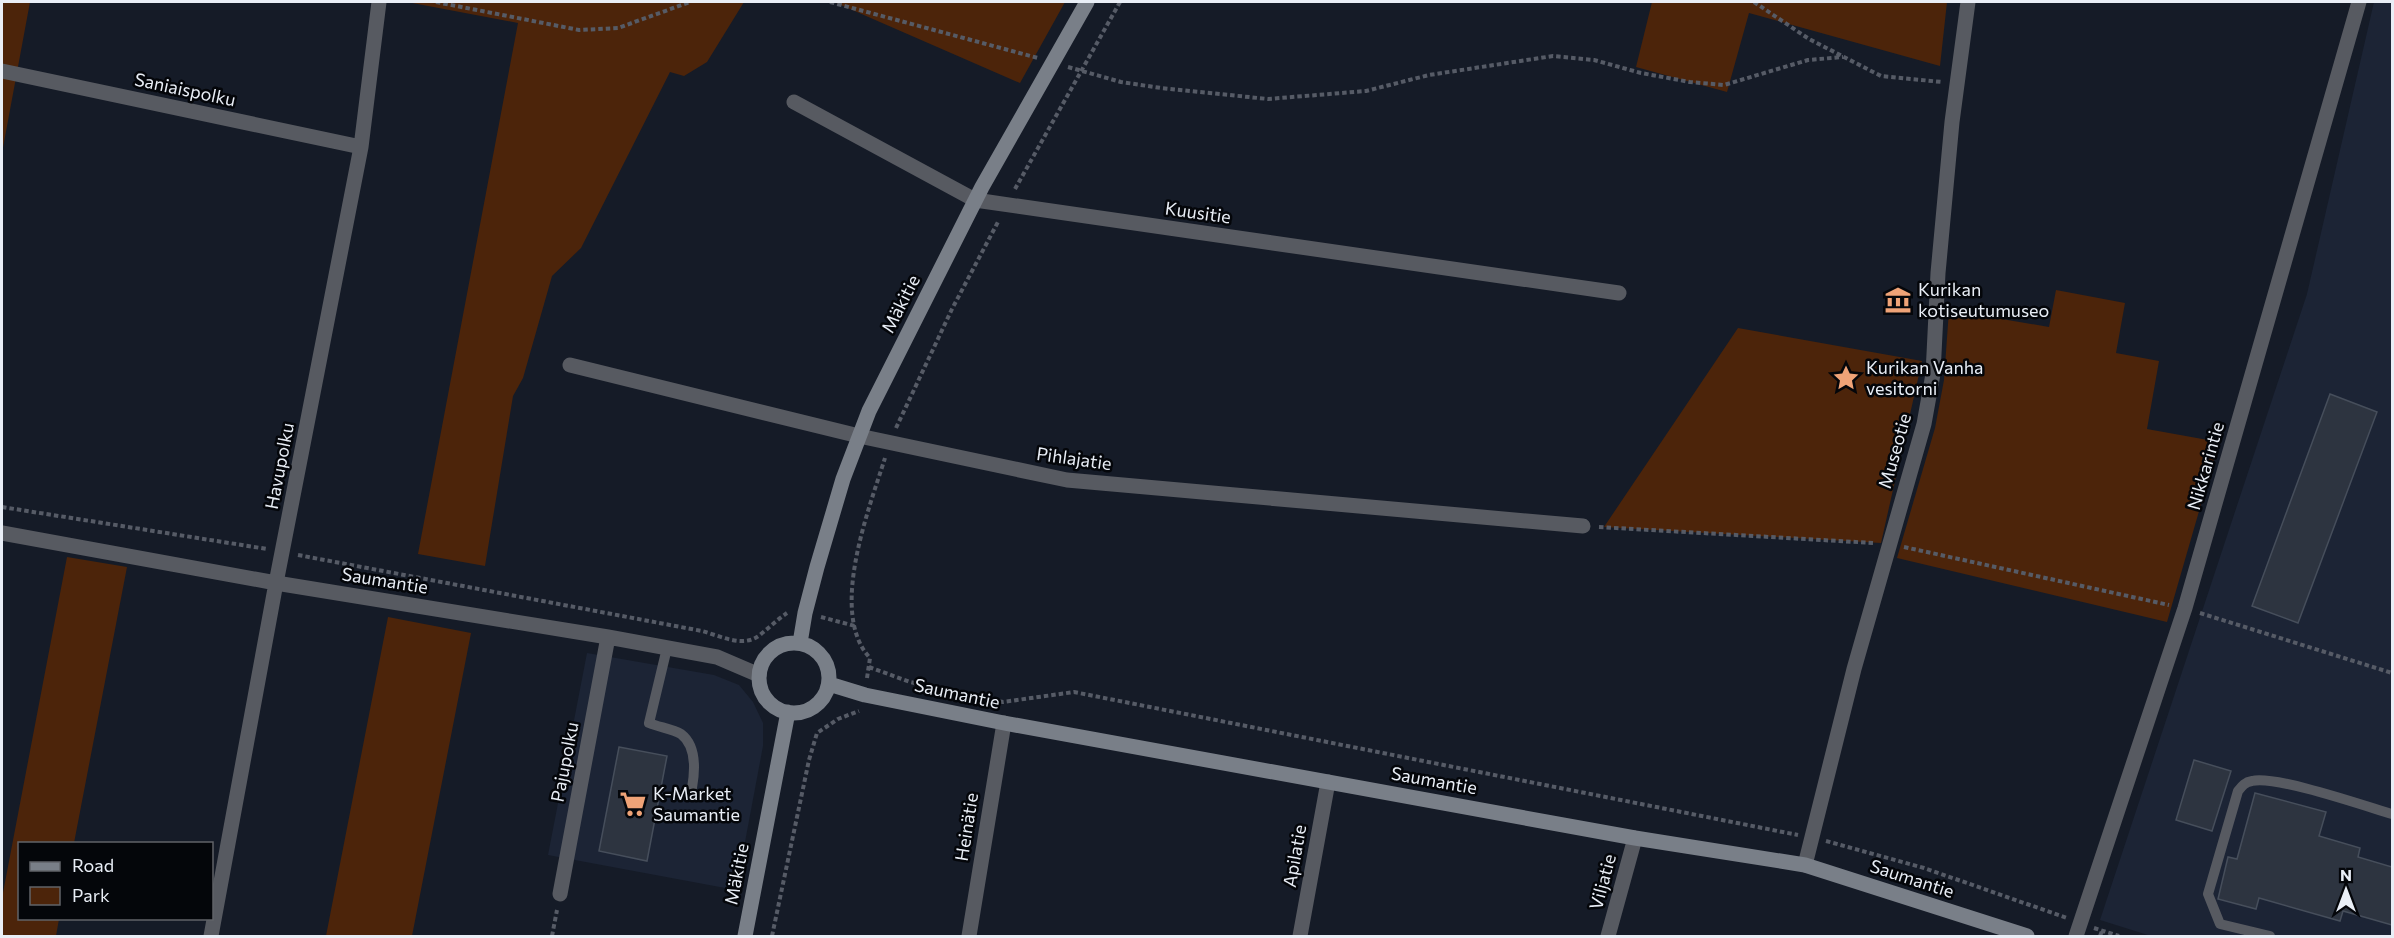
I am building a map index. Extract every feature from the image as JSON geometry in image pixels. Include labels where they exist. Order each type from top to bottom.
[{"type":"street","name":"Havupolku","points":[[211,936],[276,583],[361,147],[379,2]]},
{"type":"street","name":"Mäkitie","points":[[800,644],[805,613],[843,479],[869,411],[975,200],[1087,2]]},
{"type":"street","name":"Museotie","points":[[1804,865],[1888,544],[1924,424],[1933,374],[1938,273],[1957,84],[1968,2]]},
{"type":"street","name":"Nikkarintie","points":[[2079,930],[2185,608],[2359,2]]},
{"type":"street","name":"Saniaispolku","points":[[2,71],[361,147]]},
{"type":"street","name":"Kuusitie","points":[[794,102],[975,200],[1619,293]]},
{"type":"street","name":"Pihlajatie","points":[[570,365],[890,443],[1067,480],[1583,526]]},
{"type":"street","name":"Saumantie","points":[[2,533],[276,583],[717,657],[759,675]]},
{"type":"street","name":"Pajupolku","points":[[560,894],[608,637]]},
{"type":"street","points":[[786,644],[800,644],[813,648],[823,658],[828,670],[829,684],[825,694],[814,707],[805,711],[788,712],[775,708],[767,701],[760,689],[759,675],[762,662],[774,649],[786,644]]},
{"type":"street","name":"Saumantie","points":[[829,684],[865,695],[1004,723],[1635,838],[1804,865],[2027,936]]},
{"type":"street","name":"Mäkitie","points":[[745,936],[788,712]]},
{"type":"street","name":"Heinätie","points":[[969,936],[1004,723]]},
{"type":"street","name":"Apilatie","points":[[1300,936],[1328,782]]},
{"type":"street","name":"Viljatie","points":[[1608,936],[1635,838]]},
{"type":"lane","points":[[668,648],[649,723],[681,734],[689,745],[695,769],[692,788]]},
{"type":"lane","points":[[2270,936],[2220,924],[2208,894],[2238,791],[2244,783],[2254,780],[2274,782],[2392,814]]},
{"type":"path","points":[[436,2],[579,30],[618,28],[690,2]]},
{"type":"path","points":[[830,2],[1120,82],[1172,90],[1268,99],[1366,91],[1429,75],[1553,56],[1594,60],[1641,73],[1690,82],[1725,85],[1808,60],[1844,57]]},
{"type":"path","points":[[772,936],[809,760],[817,733],[838,719],[859,713],[865,695],[870,658],[862,649],[855,626],[851,592],[861,535],[890,443],[952,309],[1006,205],[1120,2]]},
{"type":"path","points":[[1754,2],[1809,39],[1881,76],[1957,84]]},
{"type":"path","points":[[2,507],[283,552],[702,630],[741,643],[760,636],[771,624],[787,613],[805,613],[855,626]]},
{"type":"path","points":[[1583,526],[1888,544],[2185,608],[2392,673]]},
{"type":"path","points":[[869,667],[910,682],[1003,702],[1074,692],[1811,838],[1924,867],[2079,930],[2102,931],[2118,936]]},
{"type":"path","points":[[552,936],[560,894]]},
{"type":"path","points":[[2100,936],[2102,931]]},
{"type":"shaded area","points":[[2374,2],[2392,2],[2392,936],[2151,936],[2100,920],[2307,294]]},
{"type":"shaded area","points":[[587,653],[714,675],[739,685],[753,702],[763,723],[763,746],[736,890],[548,855]]},
{"type":"green space","points":[[2,2],[30,2],[2,153]]},
{"type":"green space","points":[[407,2],[744,2],[707,62],[684,76],[670,72],[581,248],[552,276],[523,378],[513,396],[485,566],[418,554],[518,23]]},
{"type":"green space","points":[[834,2],[1065,2],[1020,83]]},
{"type":"green space","points":[[1652,2],[1947,2],[1940,66],[1749,13],[1727,92],[1636,67]]},
{"type":"green space","points":[[2056,290],[2125,303],[2116,353],[2159,361],[2147,429],[2219,442],[2167,622],[1897,558],[1935,428],[1944,380],[1949,310],[2049,327]]},
{"type":"green space","points":[[1738,328],[1922,361],[1881,543],[1604,527]]},
{"type":"green space","points":[[67,557],[127,567],[74,842],[18,842],[18,920],[59,920],[56,936],[2,936],[2,898]]},
{"type":"green space","points":[[388,617],[471,633],[412,936],[326,936]]},
{"type":"building","points":[[2330,394],[2377,412],[2298,623],[2252,606]]},
{"type":"building","name":"K-Market Saumantie","points":[[619,747],[667,756],[647,861],[599,851]]},
{"type":"building","points":[[2194,760],[2231,771],[2212,831],[2176,820]]},
{"type":"building","points":[[2255,793],[2326,812],[2319,836],[2360,848],[2358,857],[2392,867],[2392,925],[2343,911],[2340,921],[2259,898],[2256,909],[2218,899],[2228,857],[2237,859]]},
{"type":"place","name":"Kurikan kotiseutumuseo","points":[[1898,300]]},
{"type":"place","name":"Kurikan Vanha vesitorni","points":[[1846,378]]},
{"type":"place","name":"K-Market Saumantie","points":[[633,804]]}]
